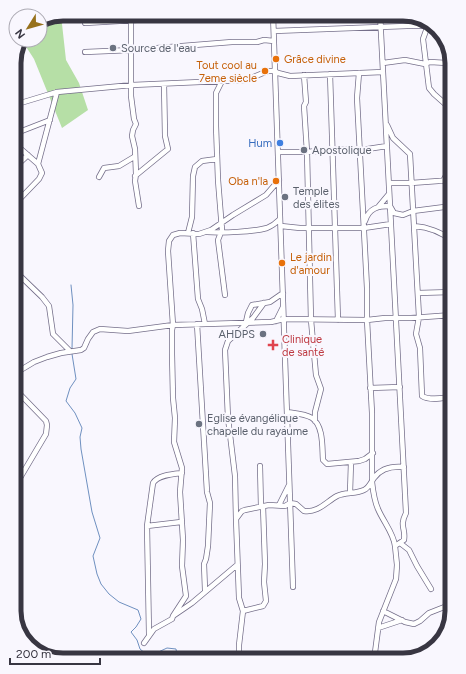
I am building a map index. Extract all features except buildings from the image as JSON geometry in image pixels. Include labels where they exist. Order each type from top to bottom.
[{"type":"street","points":[[85,24],[131,21],[132,85],[134,119],[136,124],[132,132],[135,146],[135,181],[139,206]]},
{"type":"street","points":[[273,21],[293,587]]},
{"type":"street","points":[[381,21],[406,513],[402,524],[404,537],[400,543],[395,546]]},
{"type":"street","points":[[274,32],[421,25]]},
{"type":"street","points":[[428,29],[422,39],[429,88],[445,104]]},
{"type":"street","points":[[85,52],[274,40]]},
{"type":"street","points":[[382,63],[405,60],[425,64],[430,62],[445,63]]},
{"type":"street","points":[[21,103],[58,92],[132,85],[246,80],[265,72],[275,71],[290,76],[383,72]]},
{"type":"street","points":[[324,74],[330,81]]},
{"type":"street","points":[[330,74],[338,320]]},
{"type":"street","points":[[359,74],[357,98],[361,150],[367,288],[373,453],[372,480],[375,502],[386,528],[391,534],[395,546],[397,565],[396,578],[378,628],[375,653]]},
{"type":"street","points":[[304,75],[306,102],[304,110],[307,152],[311,320],[316,375],[321,389],[315,412],[315,421],[322,439],[324,462],[327,464],[362,460],[373,453]]},
{"type":"street","points":[[222,81],[216,93],[217,159],[222,222],[221,233],[218,240],[225,295]]},
{"type":"street","points":[[135,176],[168,149],[165,136],[164,84]]},
{"type":"street","points":[[38,164],[58,92]]},
{"type":"street","points":[[21,131],[50,120]]},
{"type":"street","points":[[386,123],[394,138],[410,154],[419,317],[416,334],[420,348],[422,396],[425,398],[445,398]]},
{"type":"street","points":[[386,135],[394,138]]},
{"type":"street","points":[[278,152],[307,152],[332,149],[361,150],[387,146]]},
{"type":"street","points":[[21,149],[38,164],[42,170],[42,175],[21,198]]},
{"type":"street","points":[[21,162],[28,155]]},
{"type":"street","points":[[99,176],[106,168],[122,165],[134,157]]},
{"type":"street","points":[[205,324],[198,299],[191,233],[193,176],[195,167],[202,161],[217,159]]},
{"type":"street","points":[[389,183],[443,181],[445,177]]},
{"type":"street","points":[[206,232],[266,195],[279,180]]},
{"type":"street","points":[[364,226],[366,218],[373,209],[379,206],[389,194]]},
{"type":"street","points":[[379,206],[390,206]]},
{"type":"street","points":[[390,206],[394,213],[398,214],[445,207]]},
{"type":"street","points":[[174,616],[186,596],[182,566],[180,492],[182,473],[181,464],[174,442],[176,424],[172,354],[173,325],[168,251],[170,240],[173,235],[180,233],[221,233],[266,228],[274,225],[280,220]]},
{"type":"street","points":[[281,226],[335,228],[391,224]]},
{"type":"street","points":[[414,226],[433,230],[445,235]]},
{"type":"street","points":[[21,277],[47,302],[50,310],[53,334],[70,351]]},
{"type":"street","points":[[418,293],[445,292]]},
{"type":"street","points":[[247,322],[250,307],[256,304],[273,301],[283,293]]},
{"type":"street","points":[[239,653],[243,611],[239,598],[235,476],[228,418],[225,350],[228,341],[264,303]]},
{"type":"street","points":[[276,321],[283,306]]},
{"type":"street","points":[[21,370],[47,356],[77,351],[84,348],[88,339],[96,330],[108,329],[128,331],[173,325],[276,321],[284,319],[367,320],[396,317],[445,316]]},
{"type":"street","points":[[196,324],[207,492],[210,503],[208,546],[204,564],[206,590]]},
{"type":"street","points":[[370,388],[400,386]]},
{"type":"street","points":[[21,395],[44,417],[47,425],[46,434],[21,476]]},
{"type":"street","points":[[287,412],[310,417],[315,421]]},
{"type":"street","points":[[350,493],[351,462]]},
{"type":"street","points":[[243,611],[263,606],[266,601],[260,466]]},
{"type":"street","points":[[236,518],[242,511],[262,506],[285,506],[290,503],[296,504],[302,511],[307,512],[319,508],[337,496],[365,490],[372,480],[386,468],[404,467]]},
{"type":"street","points":[[149,634],[147,526],[154,480],[165,476],[182,473]]},
{"type":"street","points":[[279,505],[289,483]]},
{"type":"street","points":[[147,526],[182,522]]},
{"type":"street","points":[[400,543],[409,550],[431,589]]},
{"type":"street","points":[[144,643],[154,629],[169,621],[237,565]]},
{"type":"street","points":[[383,611],[411,624],[418,623],[430,613],[445,607]]},
{"type":"street","points":[[378,628],[402,620]]},
{"type":"green space","points":[[62,21],[66,60],[79,83],[88,110],[62,128],[34,59],[27,48],[48,48],[48,24]]},
{"type":"waterway","points":[[71,285],[73,305],[72,349]]},
{"type":"waterway","points":[[72,354],[76,379],[70,388],[66,401],[75,413],[82,428],[80,437],[81,449],[92,512],[100,538],[93,556],[97,574],[101,584],[109,594],[119,602],[138,610],[141,619],[131,632],[137,640],[140,649],[145,653]]},
{"type":"waterway","points":[[156,653],[167,648],[176,649],[177,653]]},
{"type":"place","name":"Source de l'eau","points":[[113,48]]},
{"type":"place","name":"Grâce divine","points":[[276,59]]},
{"type":"place","name":"Tout cool au 7eme siècle","points":[[265,71]]},
{"type":"place","name":"Hum","points":[[280,143]]},
{"type":"place","name":"Apostolique","points":[[304,150]]},
{"type":"place","name":"Oba n'la","points":[[276,181]]},
{"type":"place","name":"Temple des élites","points":[[285,197]]},
{"type":"place","name":"Le jardin d'amour","points":[[282,263]]},
{"type":"place","name":"AHDPS","points":[[263,334]]},
{"type":"place","name":"Clinique de santé","points":[[273,345]]},
{"type":"place","name":"Eglise évangélique chapelle du rayaume","points":[[199,424]]}]
